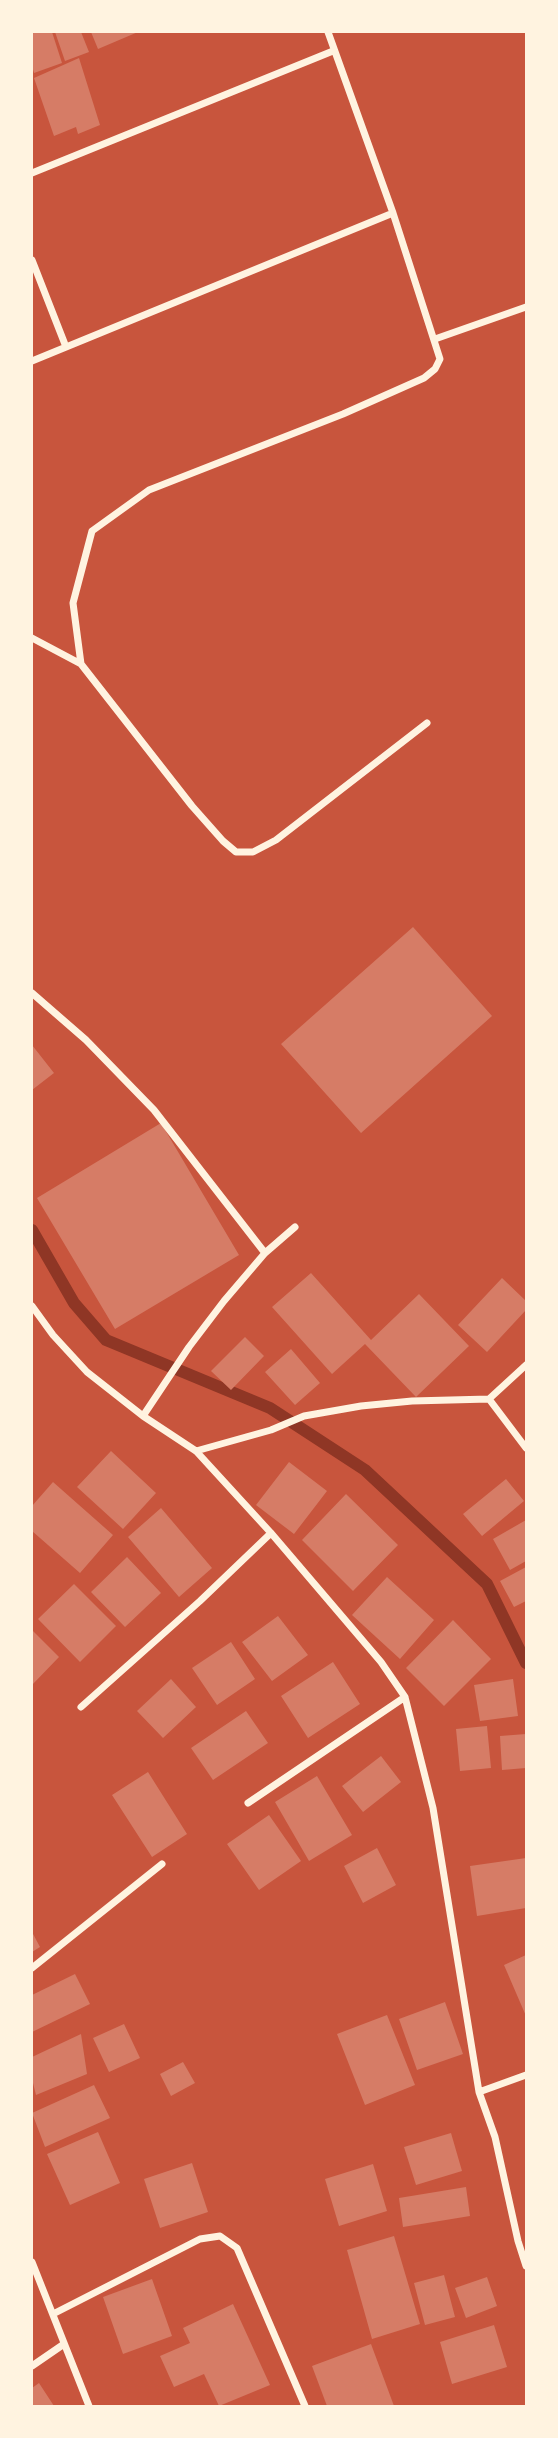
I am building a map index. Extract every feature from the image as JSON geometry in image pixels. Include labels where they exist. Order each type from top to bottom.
[{"type":"street","points":[[81,664],[74,603],[92,531],[149,490],[343,414],[424,378],[435,369],[440,359],[393,213],[328,32]]},
{"type":"street","points":[[32,173],[333,51]]},
{"type":"street","points":[[32,361],[393,213]]},
{"type":"street","points":[[32,260],[66,347]]},
{"type":"street","points":[[435,339],[527,307]]},
{"type":"street","points":[[32,638],[81,664],[192,806],[236,852],[253,852],[276,840],[427,723]]},
{"type":"street","points":[[32,993],[76,1032],[154,1110],[265,1253]]},
{"type":"street","points":[[144,1416],[189,1347],[224,1301],[265,1253],[295,1227]]},
{"type":"street","points":[[32,1306],[53,1335],[87,1372],[144,1416],[196,1451],[271,1533],[381,1662],[405,1697],[433,1808],[479,2092],[495,2137],[518,2241],[527,2266]]},
{"type":"street","points":[[196,1451],[271,1430],[304,1416],[412,1401],[489,1399],[527,1365]]},
{"type":"street","points":[[489,1399],[527,1448]]},
{"type":"street","points":[[81,1707],[200,1601],[271,1533]]},
{"type":"street","points":[[248,1803],[405,1697]]},
{"type":"street","points":[[32,1968],[162,1864]]},
{"type":"street","points":[[479,2092],[527,2075]]},
{"type":"street","points":[[53,2314],[200,2239],[220,2236],[237,2248],[305,2406]]},
{"type":"street","points":[[32,2262],[89,2406]]},
{"type":"street","points":[[32,2366],[64,2344]]},
{"type":"building","points":[[32,32],[52,32],[62,63],[34,73]]},
{"type":"building","points":[[55,32],[81,32],[89,52],[65,61]]},
{"type":"building","points":[[91,32],[138,32],[98,49]]},
{"type":"building","points":[[79,58],[100,125],[78,134],[76,127],[54,136],[34,78]]},
{"type":"building","points":[[413,927],[492,1016],[361,1133],[281,1044]]},
{"type":"building","points":[[32,1045],[54,1073],[32,1090]]},
{"type":"building","points":[[161,1123],[239,1255],[115,1329],[37,1198]]},
{"type":"building","points":[[311,1273],[371,1340],[419,1294],[469,1346],[416,1397],[365,1344],[332,1374],[272,1307]]},
{"type":"building","points":[[502,1278],[526,1301],[526,1310],[487,1352],[458,1325]]},
{"type":"building","points":[[245,1337],[264,1356],[231,1390],[211,1371]]},
{"type":"building","points":[[291,1349],[320,1383],[295,1405],[265,1372]]},
{"type":"building","points":[[111,1451],[156,1493],[123,1529],[77,1487]]},
{"type":"building","points":[[289,1462],[327,1491],[294,1534],[256,1505]]},
{"type":"building","points":[[506,1479],[524,1501],[482,1536],[463,1514]]},
{"type":"building","points":[[53,1482],[113,1535],[80,1573],[32,1531],[32,1506]]},
{"type":"building","points":[[346,1494],[398,1545],[353,1591],[302,1540]]},
{"type":"building","points":[[161,1508],[212,1568],[179,1597],[128,1537]]},
{"type":"building","points":[[526,1520],[526,1561],[510,1570],[493,1539]]},
{"type":"building","points":[[127,1557],[161,1593],[125,1627],[91,1592]]},
{"type":"building","points":[[526,1567],[526,1601],[514,1607],[500,1581]]},
{"type":"building","points":[[387,1577],[434,1620],[400,1659],[352,1615]]},
{"type":"building","points":[[74,1584],[116,1626],[80,1662],[38,1619]]},
{"type":"building","points":[[278,1616],[308,1655],[272,1681],[242,1642]]},
{"type":"building","points":[[453,1620],[491,1659],[444,1706],[406,1668]]},
{"type":"building","points":[[32,1630],[59,1657],[32,1685]]},
{"type":"building","points":[[231,1642],[255,1679],[217,1705],[192,1668]]},
{"type":"building","points":[[333,1662],[360,1704],[308,1738],[281,1696]]},
{"type":"building","points":[[171,1679],[196,1707],[163,1738],[137,1711]]},
{"type":"building","points":[[513,1679],[518,1716],[480,1721],[474,1685]]},
{"type":"building","points":[[246,1711],[268,1743],[213,1780],[191,1748]]},
{"type":"building","points":[[487,1726],[491,1768],[460,1771],[456,1729]]},
{"type":"building","points":[[526,1734],[526,1768],[502,1770],[500,1736]]},
{"type":"building","points":[[381,1756],[401,1782],[363,1812],[342,1786]]},
{"type":"building","points":[[148,1772],[187,1834],[152,1857],[112,1795]]},
{"type":"building","points":[[317,1776],[352,1835],[309,1861],[275,1802]]},
{"type":"building","points":[[269,1815],[301,1861],[259,1890],[227,1844]]},
{"type":"building","points":[[377,1848],[396,1885],[363,1903],[344,1866]]},
{"type":"building","points":[[526,1858],[526,1908],[477,1916],[470,1866]]},
{"type":"building","points":[[32,1932],[40,1947],[32,1952]]},
{"type":"building","points":[[526,1955],[526,2016],[504,1965]]},
{"type":"building","points":[[75,1974],[90,2004],[32,2032],[32,1995]]},
{"type":"building","points":[[445,2002],[463,2054],[417,2070],[399,2019]]},
{"type":"building","points":[[387,2015],[415,2085],[365,2105],[337,2034]]},
{"type":"building","points":[[124,2024],[140,2058],[109,2072],[93,2038]]},
{"type":"building","points":[[81,2034],[87,2074],[36,2095],[32,2079],[32,2057]]},
{"type":"building","points":[[183,2062],[195,2083],[171,2096],[160,2074]]},
{"type":"building","points":[[94,2085],[110,2118],[45,2147],[32,2113]]},
{"type":"building","points":[[98,2132],[120,2183],[70,2205],[47,2154]]},
{"type":"building","points":[[451,2133],[462,2171],[416,2185],[404,2147]]},
{"type":"building","points":[[192,2163],[208,2212],[160,2228],[144,2179]]},
{"type":"building","points":[[373,2164],[387,2211],[339,2226],[325,2179]]},
{"type":"building","points":[[466,2187],[470,2216],[403,2227],[399,2198]]},
{"type":"building","points":[[394,2236],[420,2324],[372,2339],[347,2250]]},
{"type":"building","points":[[444,2275],[455,2317],[425,2325],[414,2283]]},
{"type":"building","points":[[487,2277],[497,2306],[466,2318],[455,2288]]},
{"type":"building","points":[[152,2279],[172,2336],[123,2354],[103,2297]]},
{"type":"building","points":[[233,2304],[270,2385],[219,2406],[204,2374],[174,2387],[160,2356],[190,2343],[183,2328]]},
{"type":"building","points":[[494,2325],[507,2367],[452,2384],[440,2342]]},
{"type":"building","points":[[371,2344],[394,2406],[327,2406],[312,2366]]},
{"type":"building","points":[[39,2383],[54,2406],[32,2406],[32,2388]]},
{"type":"waterway","points":[[32,1230],[74,1303],[106,1340],[270,1408],[365,1470],[487,1584],[526,1663]]}]
